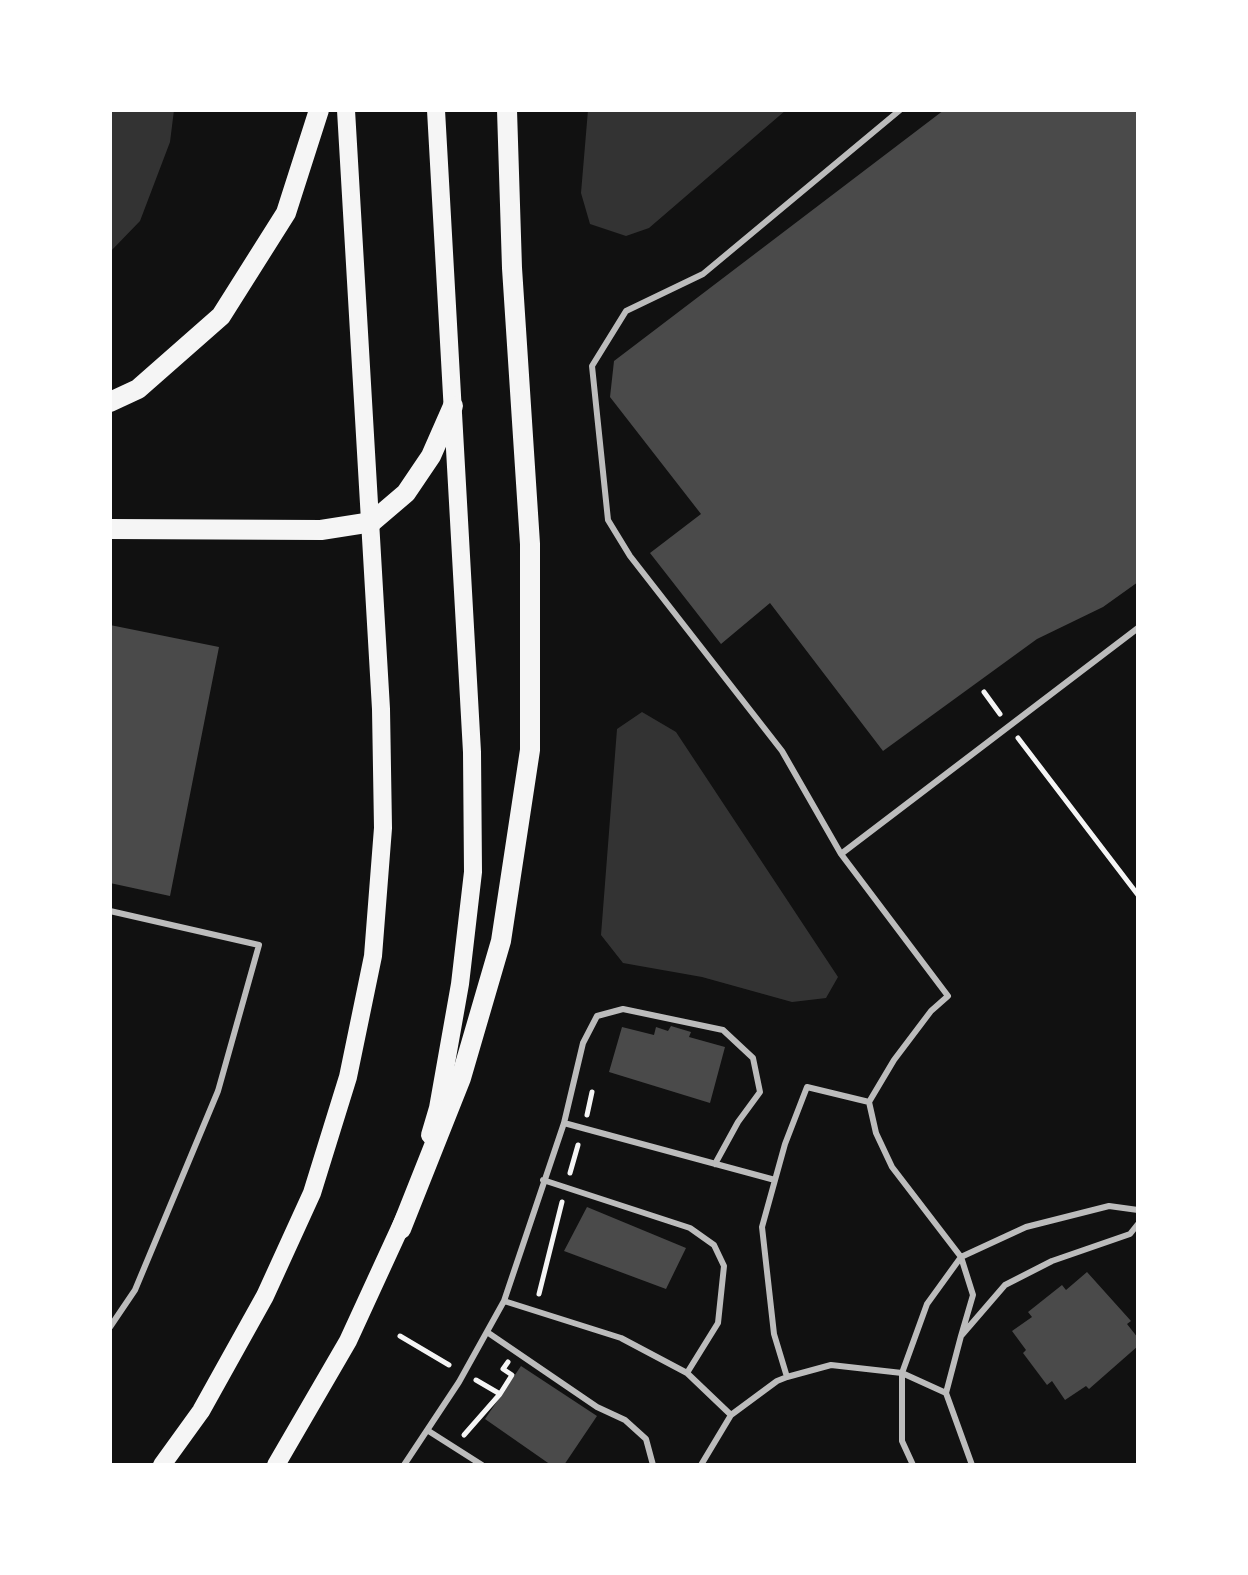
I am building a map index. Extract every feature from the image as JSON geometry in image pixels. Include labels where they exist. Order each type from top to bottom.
[{"type":"highway","points":[[110,402],[138,389],[221,316],[286,213],[319,110]]},
{"type":"highway","points":[[401,1229],[461,1078],[501,941],[530,750],[530,544],[512,268],[507,110]]},
{"type":"highway","points":[[110,530],[321,530],[372,522],[406,492],[432,456],[452,406]]},
{"type":"main road","points":[[162,1465],[201,1411],[265,1296],[312,1194],[348,1077],[372,956],[383,828],[382,709],[346,110]]},
{"type":"main road","points":[[276,1465],[348,1341],[401,1229],[438,1108],[460,984],[473,872],[472,752],[436,110]]},
{"type":"lane","points":[[900,110],[703,274],[626,310],[592,366],[608,520],[630,556],[782,751],[841,854],[948,996],[931,1010],[869,1102],[876,1133],[892,1166],[962,1258],[973,1294],[946,1393],[972,1465]]},
{"type":"lane","points":[[841,854],[1138,628]]},
{"type":"lane","points":[[110,912],[259,945],[218,1091],[135,1290],[110,1327]]},
{"type":"lane","points":[[404,1465],[504,1301],[564,1122],[583,1043],[597,1016],[624,1009],[723,1030],[753,1058],[760,1092],[715,1164]]},
{"type":"lane","points":[[787,1378],[774,1334],[762,1227],[775,1180],[807,1087],[869,1102]]},
{"type":"lane","points":[[564,1122],[775,1180]]},
{"type":"lane","points":[[543,1180],[690,1228],[714,1246],[724,1266],[718,1323],[688,1373]]},
{"type":"lane","points":[[913,1465],[902,1441],[902,1373],[927,1304],[962,1258],[1026,1227],[1108,1206],[1138,1210]]},
{"type":"lane","points":[[961,1336],[1005,1285],[1052,1261],[1130,1234],[1138,1224]]},
{"type":"lane","points":[[504,1301],[621,1338],[688,1373],[731,1415]]},
{"type":"lane","points":[[486,1332],[597,1407],[625,1420],[646,1440],[654,1465]]},
{"type":"lane","points":[[701,1465],[731,1415],[777,1381],[831,1365],[902,1373],[946,1393]]},
{"type":"lane","points":[[427,1430],[482,1465]]},
{"type":"path","points":[[984,692],[1138,895]]},
{"type":"path","points":[[454,1447],[500,1394]]},
{"type":"shaded area","points":[[110,110],[174,110],[170,142],[140,221],[110,252]]},
{"type":"shaded area","points":[[588,110],[786,110],[649,228],[626,236],[590,224],[581,193]]},
{"type":"shaded area","points":[[642,712],[676,732],[838,977],[826,998],[792,1002],[702,977],[623,963],[601,935],[617,729]]},
{"type":"building","points":[[944,110],[1138,110],[1138,582],[1103,607],[1037,639],[883,751],[770,603],[721,644],[650,553],[701,514],[610,397],[614,361]]},
{"type":"building","points":[[110,625],[219,647],[170,896],[110,883]]},
{"type":"building","points":[[671,1026],[691,1032],[689,1037],[725,1047],[710,1103],[609,1072],[622,1027],[654,1035],[656,1027],[668,1031]]},
{"type":"building","points":[[587,1207],[686,1248],[666,1289],[564,1251]]},
{"type":"building","points":[[1087,1272],[1131,1321],[1127,1324],[1138,1338],[1138,1346],[1089,1389],[1086,1386],[1065,1400],[1052,1381],[1047,1385],[1012,1331],[1032,1317],[1028,1312],[1062,1285],[1066,1290]]},
{"type":"building","points":[[521,1366],[597,1416],[564,1465],[551,1465],[485,1419]]}]
